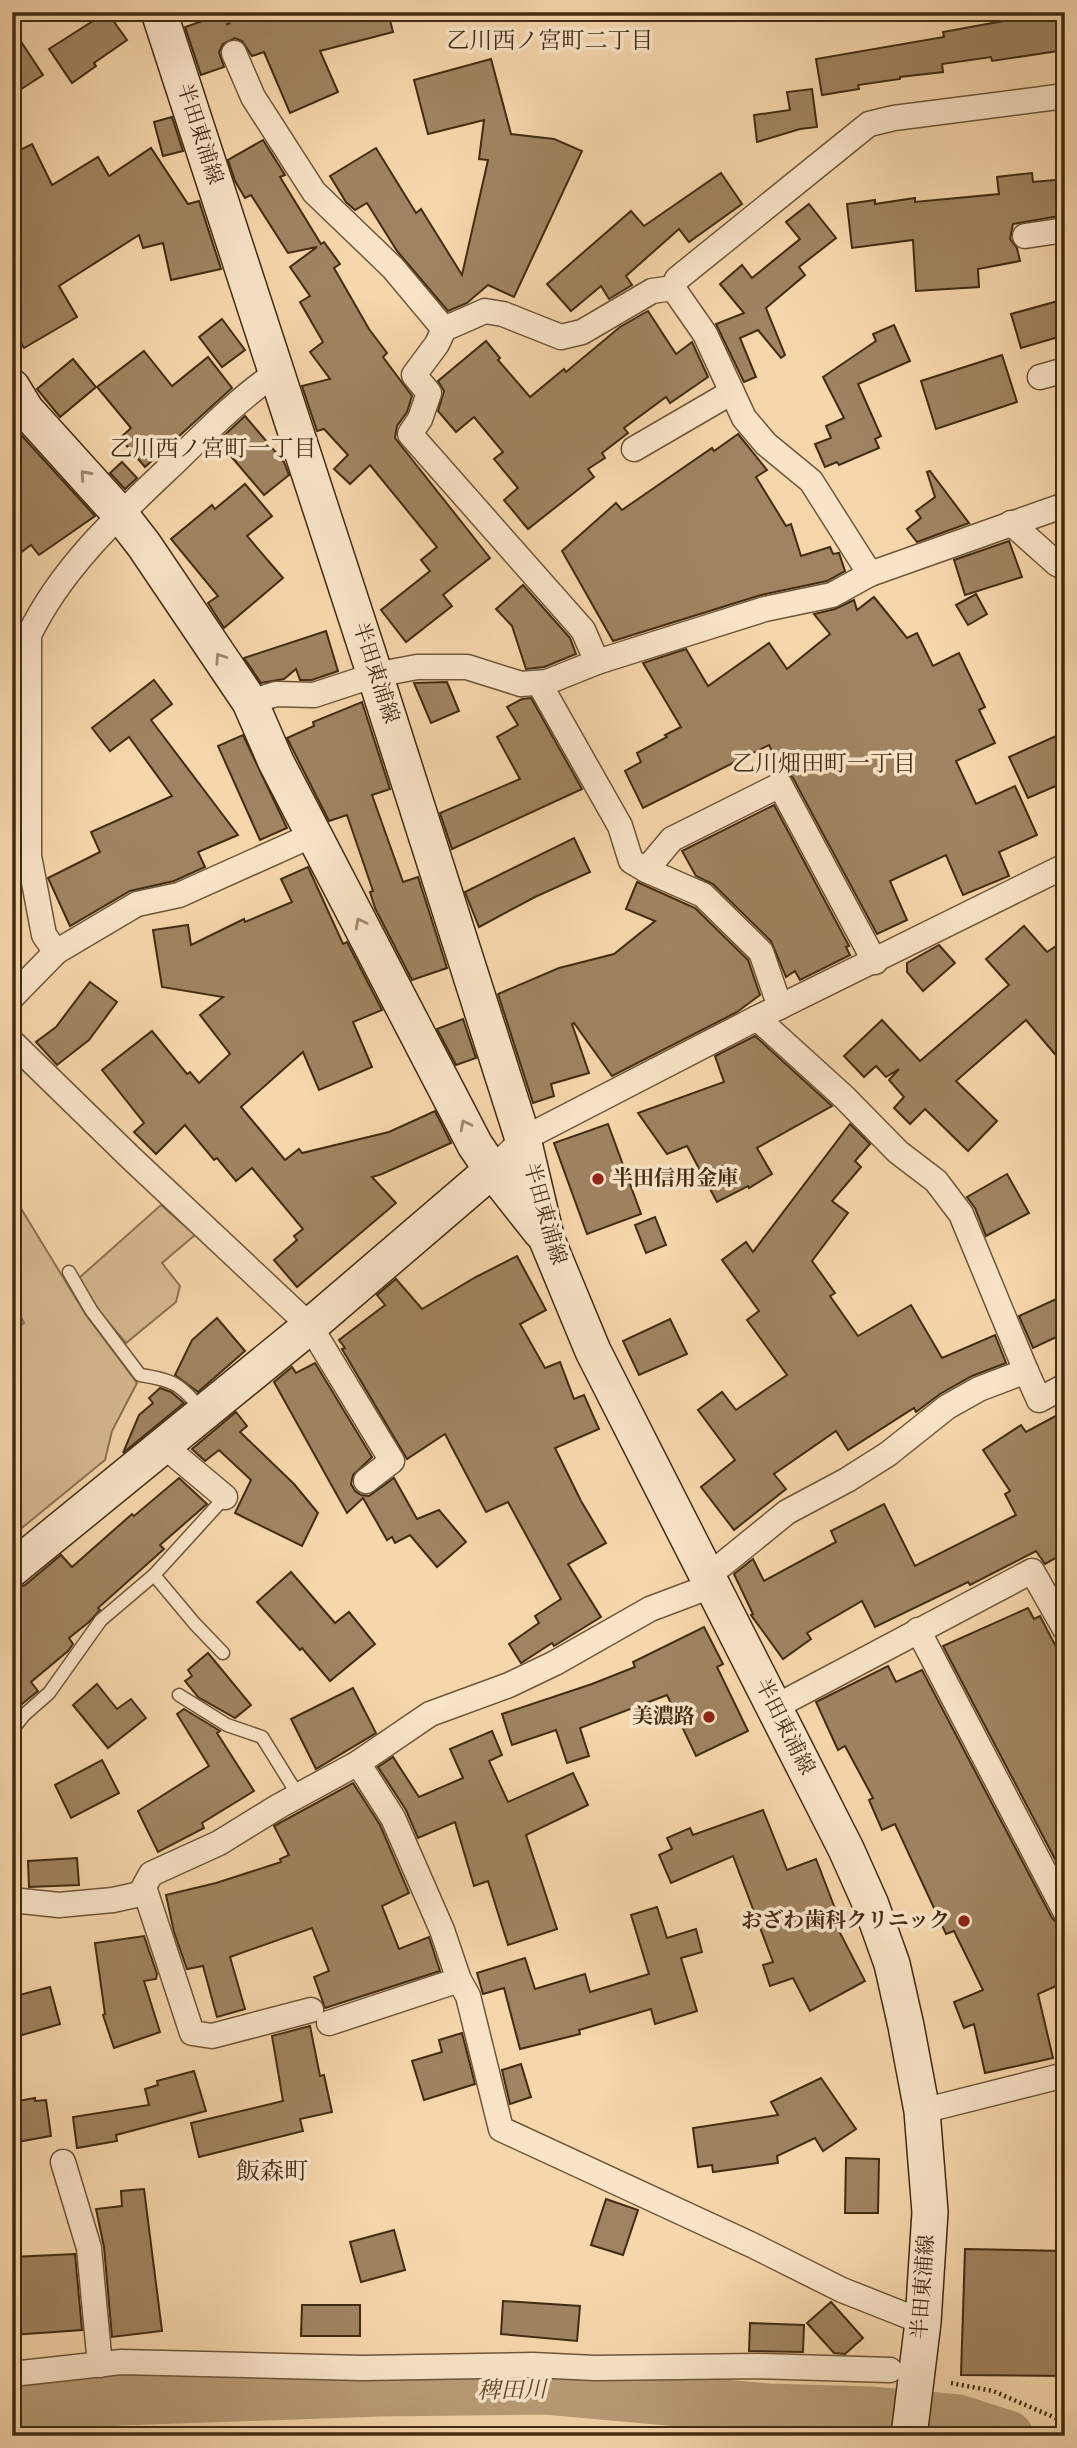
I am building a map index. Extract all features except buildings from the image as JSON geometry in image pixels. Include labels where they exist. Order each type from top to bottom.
[{"type":"main road","name":"半田東浦線","points":[[159,12],[523,1139],[547,1240],[593,1351],[846,1849],[871,1905],[892,1964],[922,2111],[930,2212],[923,2322],[904,2371],[909,2436]]},
{"type":"main road","points":[[12,387],[26,411],[120,514],[250,702],[276,762],[475,1144],[547,1240]]},
{"type":"main road","points":[[12,1569],[310,1326],[492,1170]]},
{"type":"street","points":[[234,53],[253,97],[314,192],[393,268],[444,328]]},
{"type":"street","points":[[673,288],[677,278],[869,124],[894,118],[1065,96]]},
{"type":"street","points":[[1025,236],[1065,230]]},
{"type":"street","points":[[597,662],[583,630],[410,434],[420,419],[429,393],[414,375],[437,344],[444,328],[485,311],[503,314],[561,337],[582,332],[652,291],[673,288]]},
{"type":"street","points":[[673,288],[705,334],[744,418],[766,444],[811,481],[870,574]]},
{"type":"street","points":[[1040,377],[1065,370]]},
{"type":"street","points":[[56,953],[44,934],[29,856],[20,711],[29,635],[42,607],[76,561],[120,514],[244,395],[276,373]]},
{"type":"street","points":[[634,449],[732,392]]},
{"type":"street","points":[[250,702],[276,694],[314,695],[375,675],[417,667],[467,667],[522,684],[547,682],[597,662],[765,609],[832,595],[870,574],[1065,505]]},
{"type":"street","points":[[1011,523],[1065,568]]},
{"type":"street","points":[[539,682],[620,826],[631,861],[703,895],[761,952],[780,1007]]},
{"type":"street","points":[[646,870],[673,839],[780,785],[875,962]]},
{"type":"street","points":[[12,997],[56,953],[137,904],[179,895],[314,835]]},
{"type":"street","points":[[492,1170],[523,1139],[757,1018],[1065,866]]},
{"type":"street","points":[[757,1018],[844,1097],[898,1152],[936,1181],[961,1213],[1039,1400],[1065,1386]]},
{"type":"street","points":[[12,1042],[310,1326],[392,1461],[366,1481]]},
{"type":"street","points":[[12,1899],[59,1905],[113,1900],[140,1894],[151,1874],[219,1843],[298,1795],[358,1763],[430,1714],[509,1685],[555,1663],[650,1609],[709,1582],[787,1512],[847,1480],[888,1454],[947,1407],[979,1390],[1026,1371]]},
{"type":"street","points":[[163,1445],[225,1497]]},
{"type":"street","points":[[775,1707],[1032,1571],[1056,1591],[1065,1629]]},
{"type":"street","points":[[918,1630],[1065,1910]]},
{"type":"street","points":[[358,1763],[393,1818],[468,1996],[501,2129],[752,2245],[842,2290],[923,2322]]},
{"type":"street","points":[[144,1887],[192,2033],[212,2036],[320,2016],[459,1980]]},
{"type":"street","points":[[922,2111],[1065,2075]]},
{"type":"street","points":[[63,2162],[89,2248],[100,2365]]},
{"type":"street","points":[[12,2374],[121,2362],[362,2368],[533,2365],[595,2368],[758,2366],[904,2371]]},
{"type":"lane","points":[[69,1272],[91,1310],[141,1375],[161,1378],[181,1386],[204,1412]]},
{"type":"lane","points":[[12,1730],[24,1715],[49,1693],[101,1620],[153,1574],[225,1497]]},
{"type":"lane","points":[[153,1574],[223,1653]]},
{"type":"lane","points":[[179,1695],[227,1725],[254,1732],[262,1737],[298,1795]]},
{"type":"path","points":[[951,2383],[993,2391],[1065,2423]]},
{"type":"path","points":[[119,2436],[149,2431],[320,2432],[332,2436]]},
{"type":"shaded area","points":[[17,1202],[86,1315],[137,1383],[112,1431],[105,1460],[12,1536],[12,1332],[24,1323],[12,1299],[12,1207]]},
{"type":"shaded area","points":[[161,1205],[195,1235],[162,1263],[180,1286],[176,1302],[126,1343],[99,1311],[79,1278]]},
{"type":"waterway","name":"稗田川","points":[[12,2411],[120,2400],[380,2391],[546,2389],[768,2409],[871,2412],[958,2420],[1008,2436]]},
{"type":"place","name":"半田信用金庫","points":[[598,1179]]},
{"type":"place","name":"美濃路","points":[[709,1717]]},
{"type":"place","name":"おざわ歯科クリニック","points":[[964,1921]]},
{"type":"district","name":"乙川西ノ宮町二丁目","points":[[550,41]]},
{"type":"district","name":"乙川西ノ宮町一丁目","points":[[213,449]]},
{"type":"district","name":"乙川畑田町一丁目","points":[[824,764]]},
{"type":"district","name":"飯森町","points":[[272,2173]]}]
